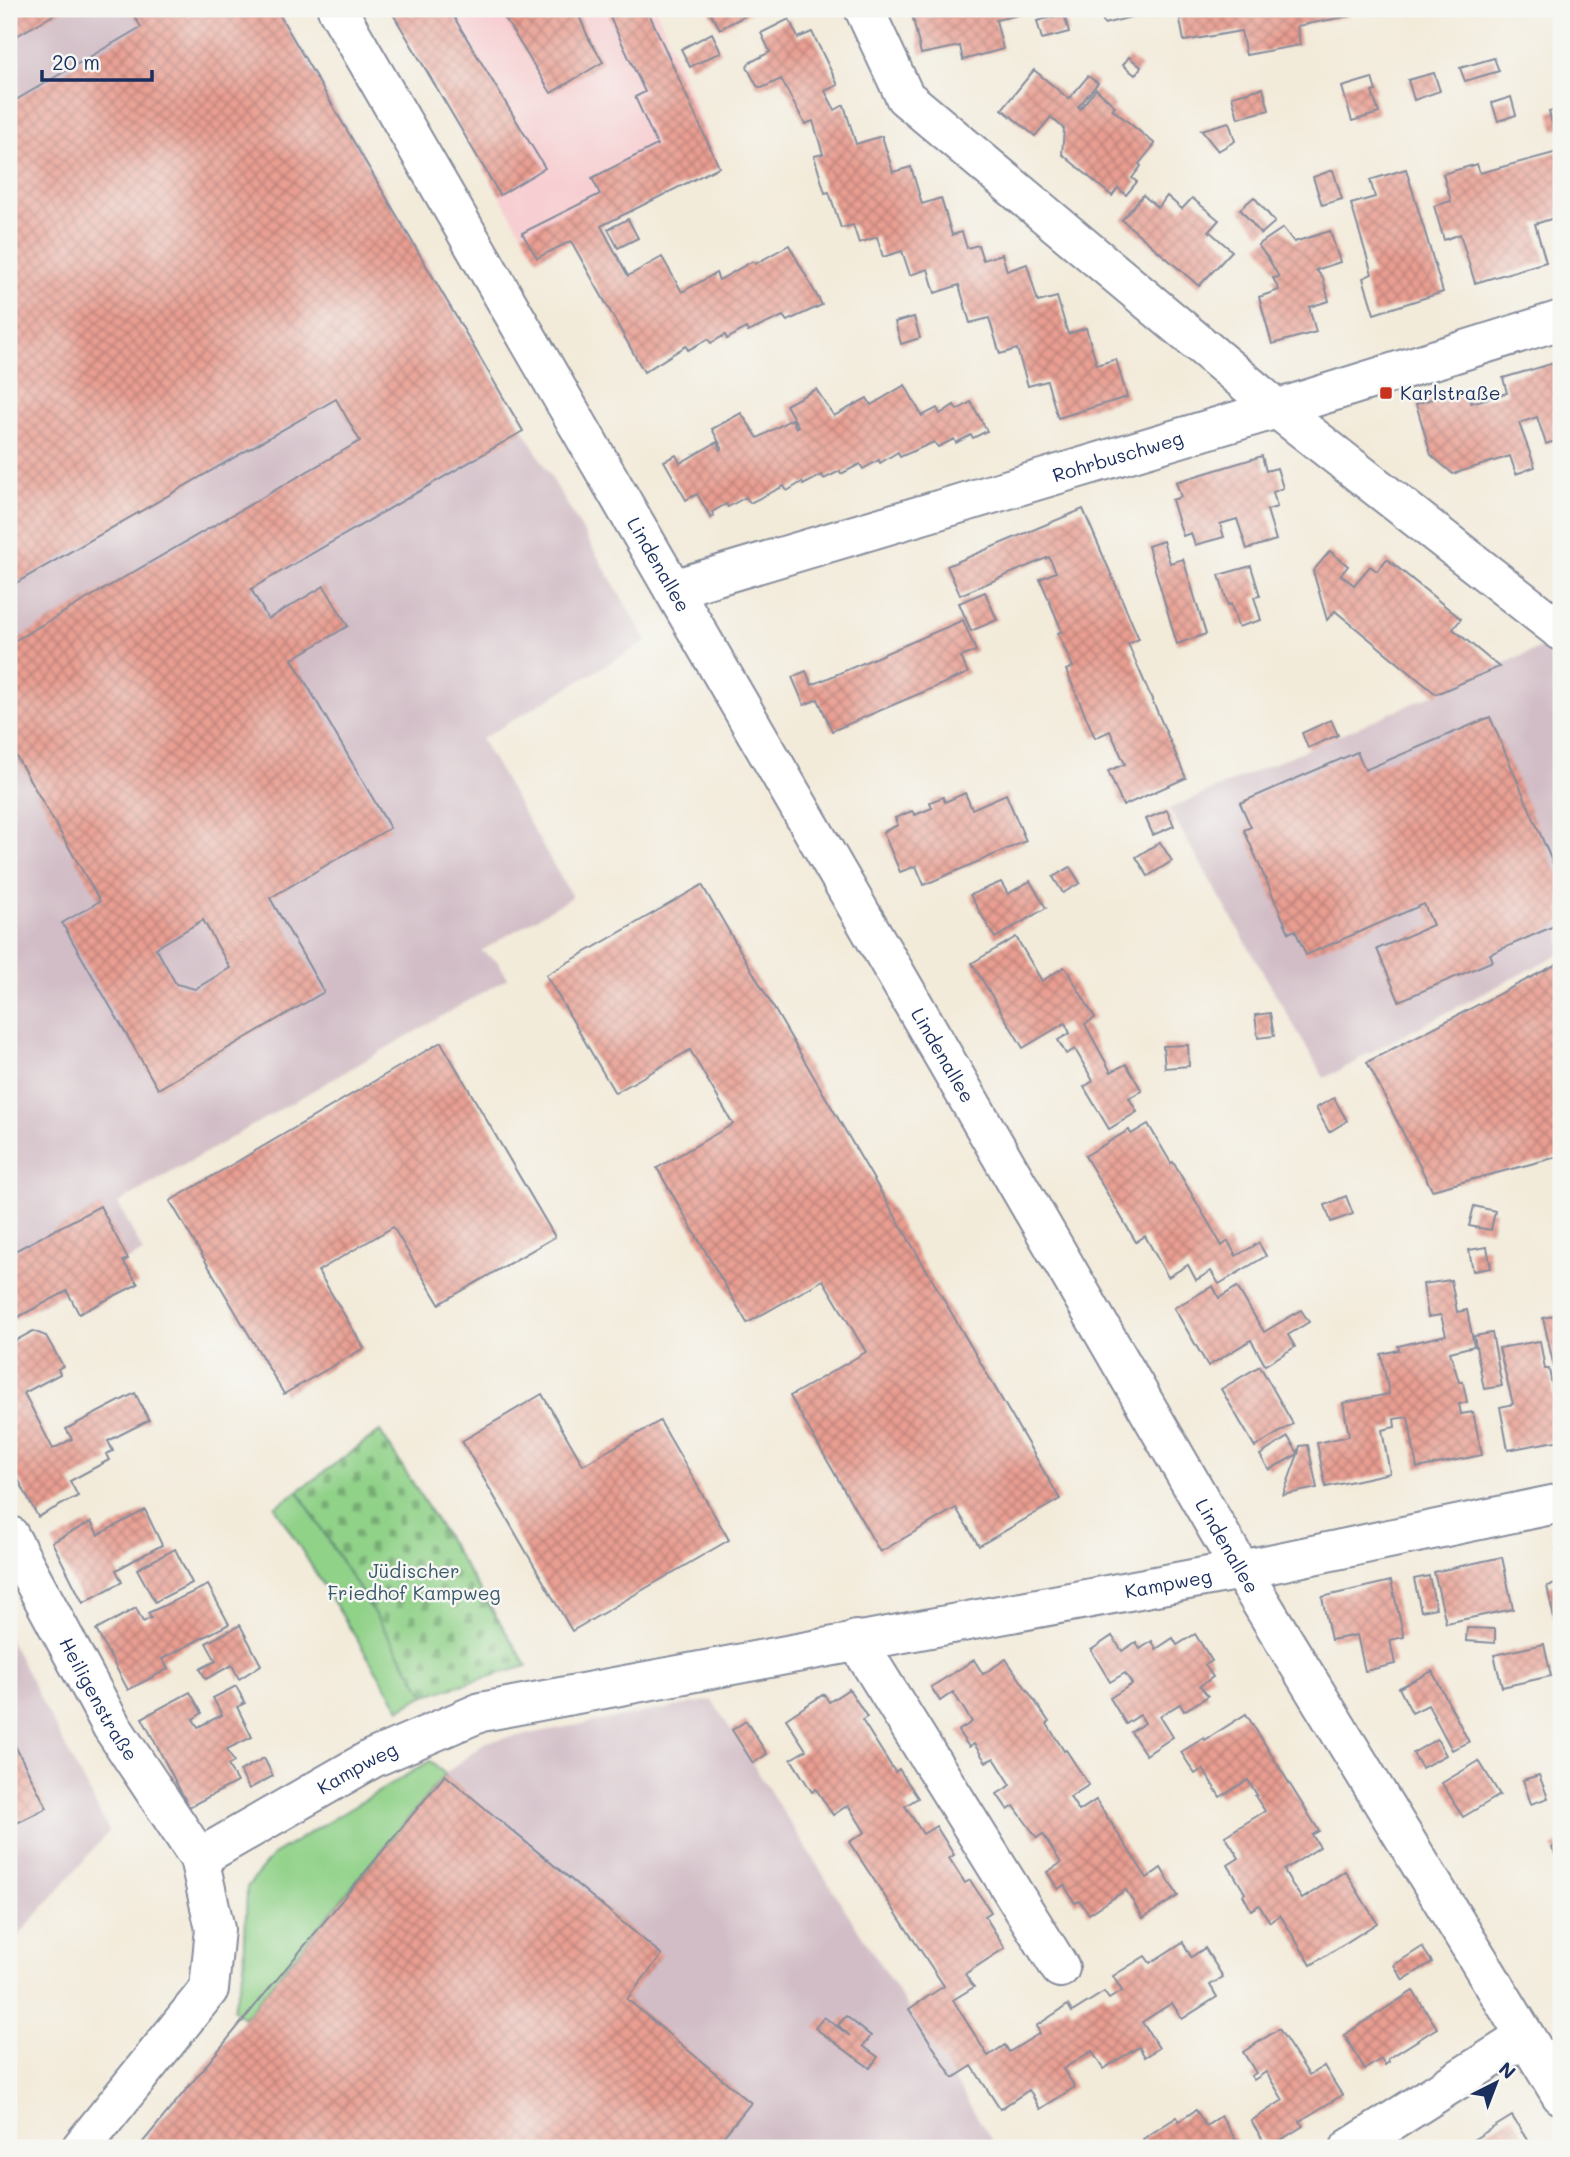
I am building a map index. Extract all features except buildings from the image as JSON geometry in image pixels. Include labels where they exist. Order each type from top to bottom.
[{"type":"street","name":"Lindenallee","points":[[337,9],[1241,1570],[1561,2095]]},
{"type":"street","points":[[864,9],[905,97],[1277,409],[1561,631]]},
{"type":"street","name":"Rohrbuschweg","points":[[673,589],[1277,409],[1561,320]]},
{"type":"street","name":"Kampweg","points":[[199,1858],[373,1758],[481,1712],[1241,1570],[1561,1503]]},
{"type":"street","name":"Heiligenstraße","points":[[9,1535],[111,1727],[199,1858]]},
{"type":"street","points":[[856,1640],[1060,1968]]},
{"type":"street","points":[[81,2148],[209,1989],[215,1929],[199,1858]]},
{"type":"street","points":[[1350,2148],[1525,2037]]},
{"type":"shaded area","points":[[9,9],[278,9],[647,641],[481,739],[572,897],[481,951],[497,961],[508,978],[118,1203],[143,1252],[9,1322]]},
{"type":"shaded area","points":[[389,9],[656,9],[720,167],[537,259]]},
{"type":"shaded area","points":[[1540,648],[1561,661],[1561,953],[1324,1078],[1169,809]]},
{"type":"shaded area","points":[[9,1638],[109,1831],[9,1947]]},
{"type":"shaded area","points":[[712,1700],[997,2148],[137,2148],[445,1774],[486,1742]]},
{"type":"green space","name":"Jüdischer Friedhof Kampweg","points":[[380,1431],[527,1666],[425,1695],[298,1491]]},
{"type":"green space","points":[[298,1491],[425,1695],[400,1709],[275,1507]]},
{"type":"green space","points":[[430,1761],[445,1774],[244,2018],[233,2009],[244,1969],[247,1887],[273,1855]]},
{"type":"place","name":"Karlstraße","points":[[1386,393]]}]
